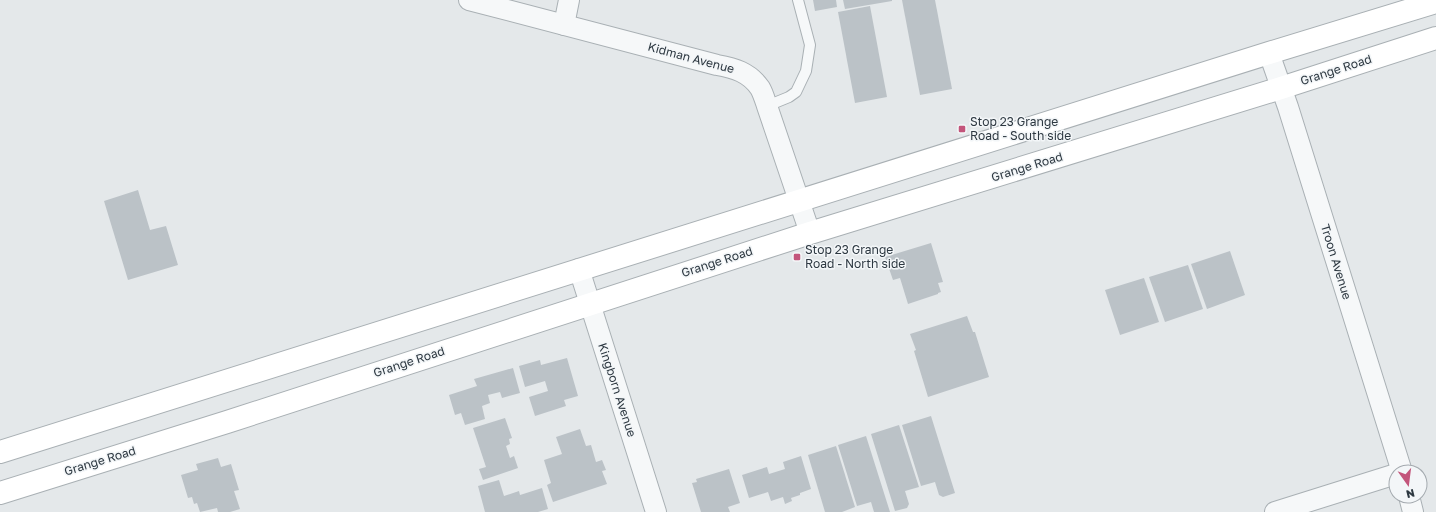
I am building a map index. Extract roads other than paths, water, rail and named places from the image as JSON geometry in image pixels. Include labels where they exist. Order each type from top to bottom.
[{"type":"main road","points":[[0,452],[579,269],[1436,2]]},
{"type":"main road","name":"Grange Road","points":[[0,493],[234,419],[589,303],[810,233],[1281,88],[1436,38]]},
{"type":"street","name":"Kidman Avenue","points":[[469,0],[709,63],[735,68],[750,77],[760,88],[767,106],[810,233]]},
{"type":"street","points":[[564,25],[569,0]]},
{"type":"street","name":"Troon Avenue","points":[[1269,53],[1398,464]]},
{"type":"street","name":"Kingborn Avenue","points":[[579,269],[656,512]]},
{"type":"street","points":[[1275,512],[1388,477]]},
{"type":"lane","points":[[767,106],[789,97],[796,92],[806,71],[810,45],[798,0]]},
{"type":"place","name":"Stop 23 Grange Road - South side","points":[[962,129]]},
{"type":"place","name":"Stop 23 Grange Road - North side","points":[[797,257]]}]
